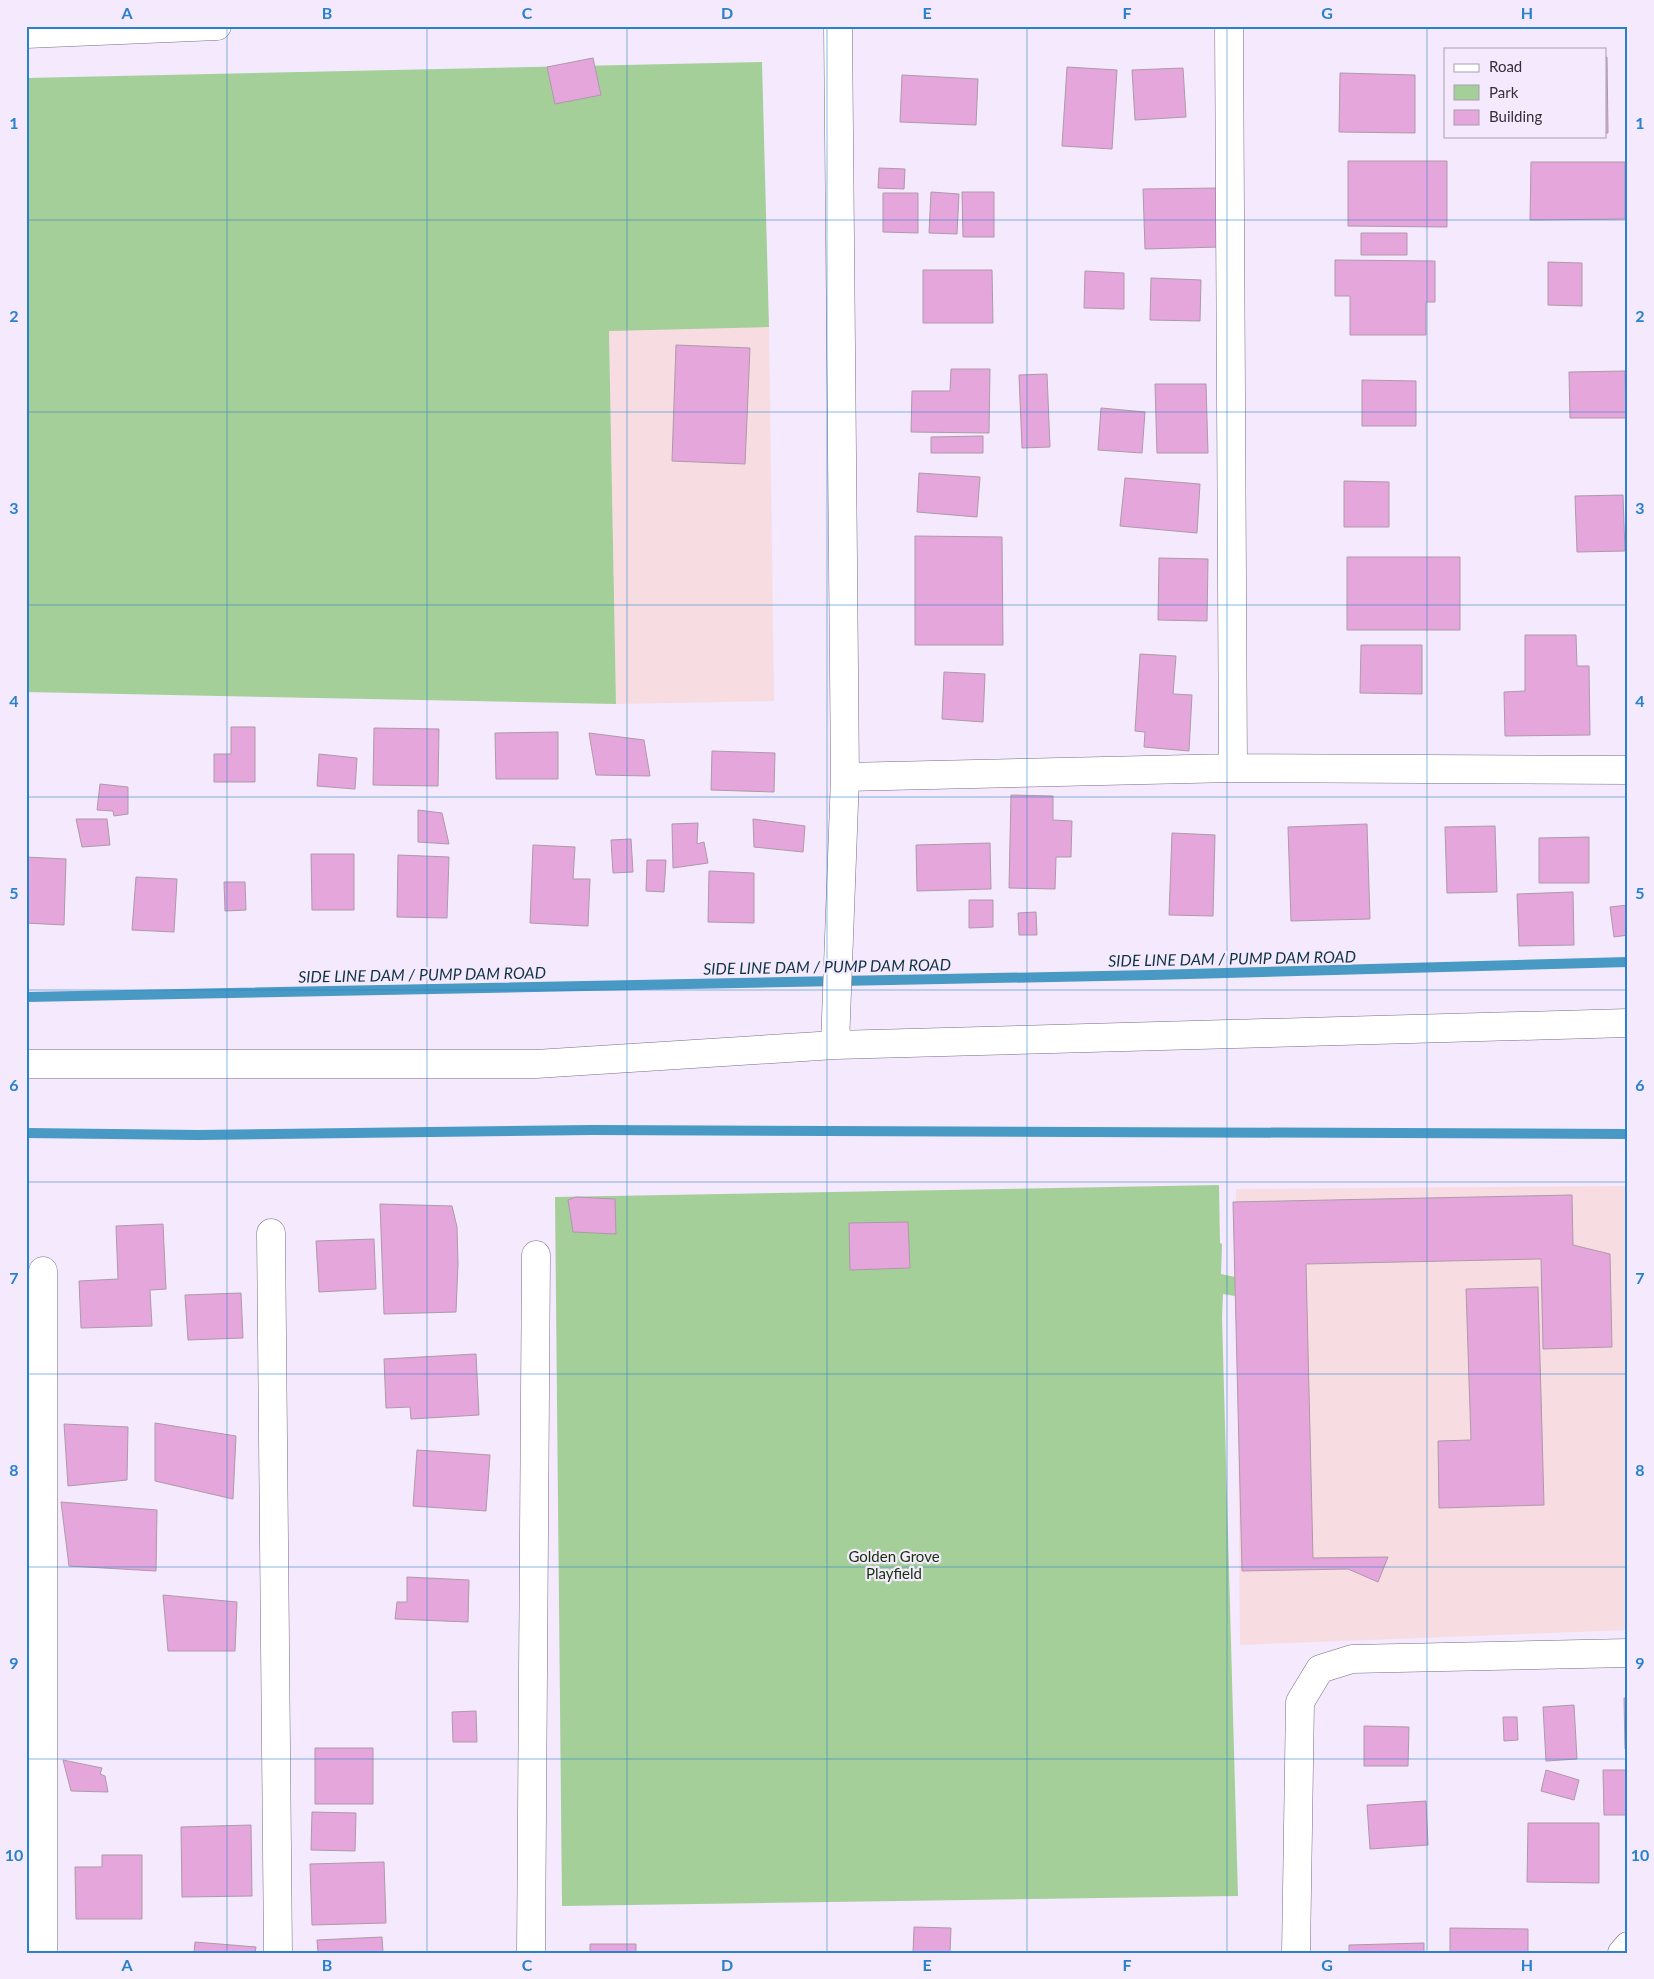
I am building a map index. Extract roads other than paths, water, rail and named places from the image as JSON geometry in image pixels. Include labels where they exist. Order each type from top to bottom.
[{"type":"street","points":[[26,34],[217,26]]},
{"type":"street","points":[[834,1044],[845,777],[838,26]]},
{"type":"street","points":[[1229,26],[1233,768]]},
{"type":"street","points":[[845,777],[1233,768],[1628,770]]},
{"type":"street","points":[[26,1064],[536,1064],[834,1044],[1628,1023]]},
{"type":"street","points":[[271,1233],[278,1953]]},
{"type":"street","points":[[531,1953],[536,1255]]},
{"type":"street","points":[[43,1271],[43,1953]]},
{"type":"street","points":[[1296,1953],[1300,1702],[1320,1669],[1352,1659],[1628,1653]]},
{"type":"street","points":[[1622,1953],[1628,1946]]},
{"type":"waterway","name":"SIDE LINE DAM / PUMP DAM ROAD","points":[[26,997],[1152,975],[1628,962]]},
{"type":"waterway","points":[[26,1133],[198,1135],[592,1130],[1628,1134]]},
{"type":"park label","name":"Golden Grove Playfield","points":[[894,1564]]}]
